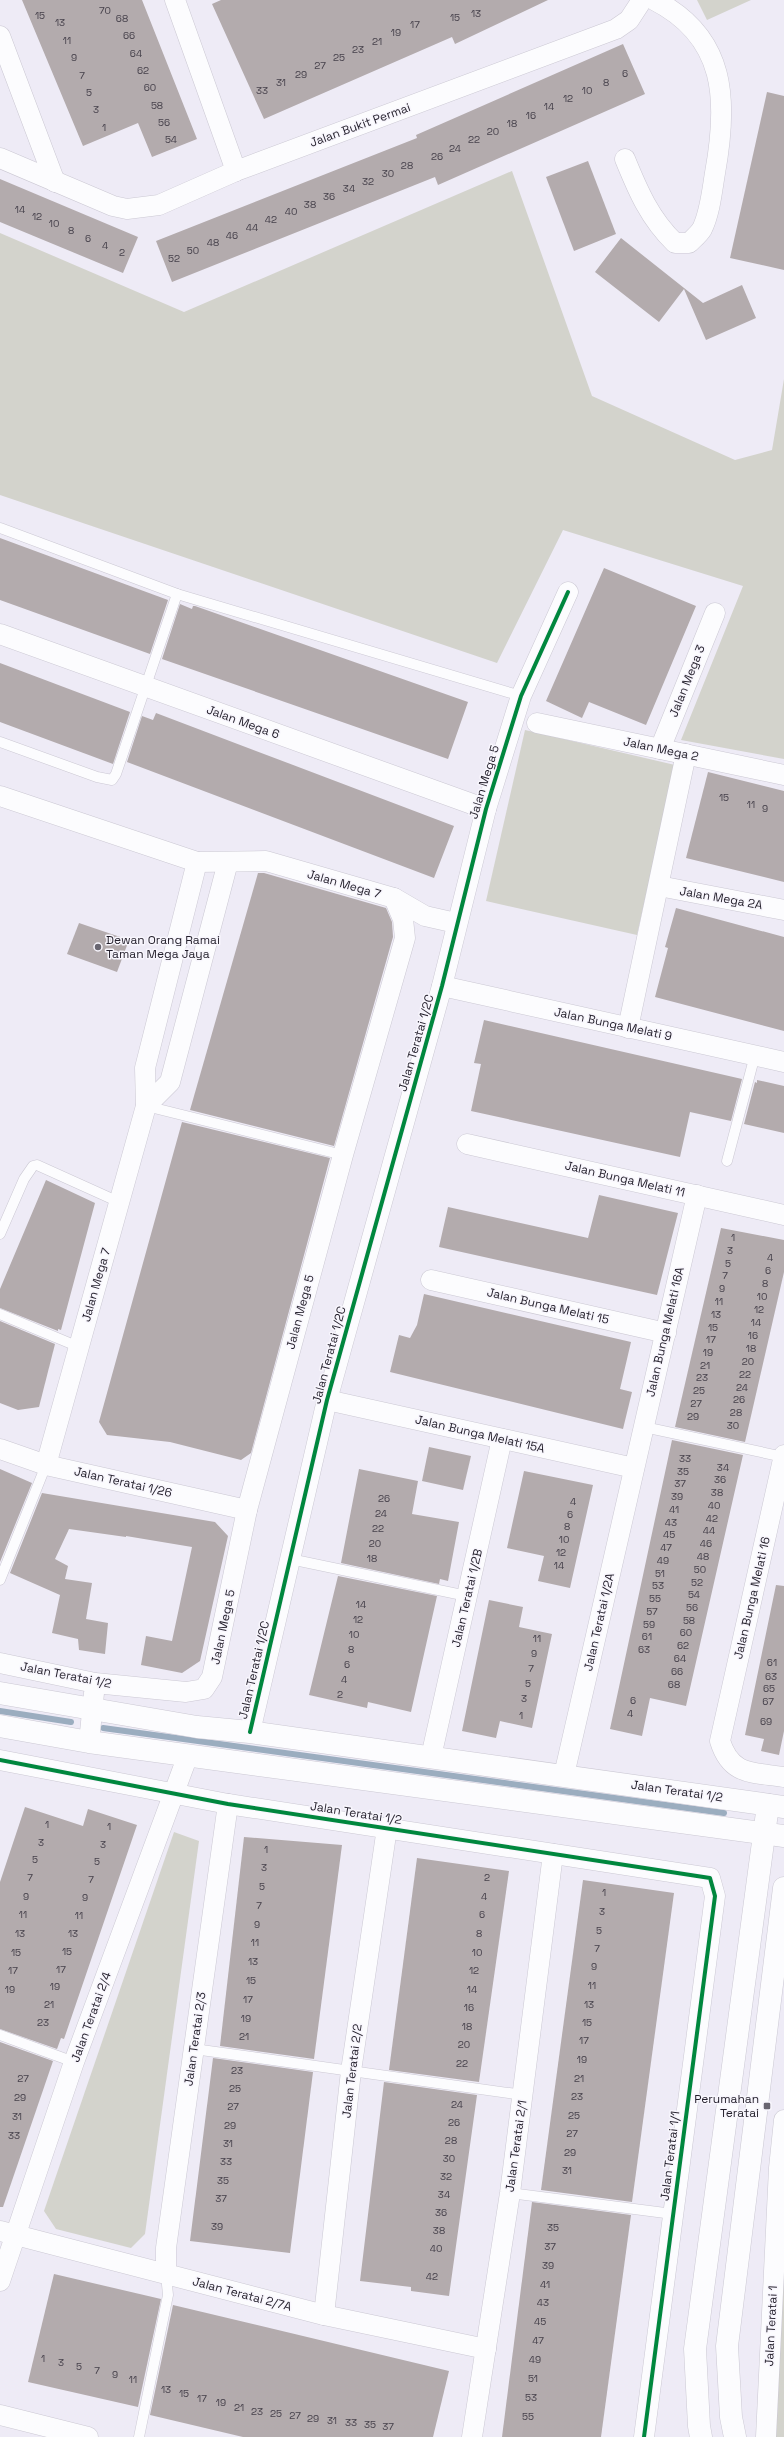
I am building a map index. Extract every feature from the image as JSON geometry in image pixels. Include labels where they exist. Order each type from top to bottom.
[{"type":"main road","name":"Jalan Teratai 1/2","points":[[0,1693],[197,1727],[250,1732],[776,1806]]},
{"type":"main road","points":[[0,1726],[89,1742],[774,1834]]},
{"type":"main road","points":[[701,2437],[699,2426],[695,2350],[774,1834],[776,1806]]},
{"type":"main road","points":[[735,2437],[731,2416],[727,2346],[783,1908],[784,1888]]},
{"type":"street","points":[[175,0],[236,171]]},
{"type":"street","name":"Jalan Bukit Permai","points":[[0,158],[113,206],[127,210],[143,209],[159,205],[236,171],[616,29],[629,20],[642,0]]},
{"type":"street","points":[[625,159],[642,201],[660,229],[675,243],[689,243],[702,230],[708,208],[721,140],[720,81],[709,51],[693,27],[675,11],[654,0]]},
{"type":"street","points":[[0,36],[55,182]]},
{"type":"street","name":"Jalan Mega 5","points":[[442,986],[456,923],[486,809],[521,696],[568,592]]},
{"type":"street","name":"Jalan Mega 3","points":[[660,749],[715,614]]},
{"type":"street","name":"Jalan Mega 6","points":[[0,634],[486,809]]},
{"type":"street","name":"Jalan Mega 2","points":[[537,723],[784,775]]},
{"type":"street","points":[[628,1028],[686,754]]},
{"type":"street","name":"Jalan Mega 7","points":[[0,796],[197,862],[266,861],[394,898],[425,916],[456,923]]},
{"type":"street","name":"Jalan Mega 7","points":[[46,1464],[146,1106],[145,1068],[197,862]]},
{"type":"street","name":"Jalan Mega 7","points":[[146,1106],[170,1082],[228,862]]},
{"type":"street","name":"Jalan Mega 2A","points":[[659,886],[784,910]]},
{"type":"street","name":"Jalan Mega 5","points":[[394,898],[403,919],[405,938]]},
{"type":"street","name":"Jalan Mega 5","points":[[204,1689],[216,1664],[247,1510],[343,1155],[405,938],[414,926],[425,916]]},
{"type":"street","name":"Jalan Bunga Melati 9","points":[[442,986],[784,1062]]},
{"type":"street","name":"Jalan Teratai 1/2C","points":[[250,1732],[327,1400],[442,986]]},
{"type":"street","name":"Jalan Bunga Melati 11","points":[[467,1144],[784,1215]]},
{"type":"street","name":"Jalan Bunga Melati 16A","points":[[634,1468],[696,1196]]},
{"type":"street","name":"Jalan Bunga Melati 15","points":[[431,1280],[666,1333]]},
{"type":"street","name":"Jalan Bunga Melati 15A","points":[[327,1400],[634,1468]]},
{"type":"street","name":"Jalan Teratai 1/2B","points":[[431,1757],[502,1439]]},
{"type":"street","name":"Jalan Teratai 1/26","points":[[0,1449],[46,1464],[247,1510]]},
{"type":"street","name":"Jalan Bunga Melati 16","points":[[784,1456],[720,1741],[724,1754],[738,1769],[784,1777]]},
{"type":"street","name":"Jalan Teratai 1/2A","points":[[564,1775],[634,1468]]},
{"type":"street","name":"Jalan Teratai 1/2","points":[[0,1663],[95,1683],[186,1692],[204,1689]]},
{"type":"street","points":[[89,1742],[95,1683]]},
{"type":"street","name":"Jalan Teratai 2/4","points":[[0,2281],[8,2233],[74,2062],[188,1755]]},
{"type":"street","name":"Jalan Teratai 1/2","points":[[2,1765],[228,1804],[710,1878]]},
{"type":"street","name":"Jalan Teratai 2/3","points":[[166,2274],[166,2248],[228,1804]]},
{"type":"street","name":"Jalan Teratai 2/2","points":[[324,2315],[351,2071],[387,1828]]},
{"type":"street","name":"Jalan Teratai 2/1","points":[[472,2437],[510,2193],[553,1854]]},
{"type":"street","name":"Jalan Teratai 1/1","points":[[644,2437],[715,1896],[710,1878]]},
{"type":"street","name":"Jalan Teratai 1","points":[[766,2437],[784,2120]]},
{"type":"street","name":"Jalan Teratai 2/7A","points":[[8,2233],[324,2315],[486,2349]]},
{"type":"street","points":[[0,2415],[88,2437]]},
{"type":"lane","points":[[0,528],[177,594],[521,696]]},
{"type":"lane","points":[[0,742],[98,778],[112,780],[116,774],[147,687],[177,594]]},
{"type":"lane","points":[[727,1161],[755,1055]]},
{"type":"lane","points":[[146,1106],[343,1155]]},
{"type":"lane","points":[[0,1234],[24,1179],[33,1166],[37,1165],[119,1202]]},
{"type":"lane","points":[[0,1314],[79,1347]]},
{"type":"lane","points":[[644,1426],[784,1456]]},
{"type":"lane","points":[[0,1580],[46,1464]]},
{"type":"lane","points":[[290,1559],[467,1596]]},
{"type":"lane","points":[[0,2035],[74,2062]]},
{"type":"lane","points":[[194,2049],[523,2095]]},
{"type":"lane","points":[[510,2193],[673,2214]]},
{"type":"lane","points":[[138,2437],[168,2295],[166,2274]]},
{"type":"shaded area","points":[[697,0],[751,0],[707,20]]},
{"type":"shaded area","points":[[512,171],[592,396],[735,460],[772,450],[784,379],[784,759],[681,740],[743,586],[563,530],[497,663],[0,495],[0,233],[184,312]]},
{"type":"shaded area","points":[[525,730],[675,765],[637,935],[486,901]]},
{"type":"shaded area","points":[[174,1832],[199,1841],[145,2234],[131,2248],[56,2229],[44,2211]]},
{"type":"shaded area","points":[[784,2233],[784,2437],[774,2437]]},
{"type":"building","points":[[22,0],[142,0],[197,139],[152,157],[138,123],[83,146]]},
{"type":"building","points":[[221,0],[548,0],[455,44],[452,37],[264,119],[212,4]]},
{"type":"building","points":[[623,44],[645,94],[438,185],[435,177],[172,282],[156,241],[417,138],[416,135]]},
{"type":"building","points":[[767,92],[784,96],[784,270],[730,258]]},
{"type":"building","points":[[588,161],[616,234],[574,251],[546,177]]},
{"type":"building","points":[[0,179],[138,237],[123,273],[0,222]]},
{"type":"building","points":[[621,238],[703,303],[742,285],[756,318],[706,340],[684,289],[659,322],[595,272]]},
{"type":"building","points":[[0,538],[168,600],[150,654],[0,600]]},
{"type":"building","points":[[604,568],[696,606],[646,725],[589,702],[582,718],[546,701]]},
{"type":"building","points":[[180,604],[192,609],[193,606],[195,606],[468,702],[448,759],[162,659]]},
{"type":"building","points":[[0,663],[130,712],[113,764],[0,722]]},
{"type":"building","points":[[156,713],[454,826],[434,878],[127,762],[142,716],[153,720]]},
{"type":"building","points":[[708,772],[784,791],[784,882],[686,858]]},
{"type":"building","points":[[258,873],[264,873],[386,908],[392,922],[393,937],[334,1146],[190,1110]]},
{"type":"building","points":[[676,908],[784,937],[784,1031],[655,997],[668,948],[665,947]]},
{"type":"building","name":"Dewan Orang Ramai Taman Mega Jaya","points":[[79,923],[129,940],[117,972],[67,954]]},
{"type":"building","points":[[484,1020],[742,1079],[731,1121],[690,1112],[680,1157],[471,1111],[481,1064],[474,1063]]},
{"type":"building","points":[[757,1080],[784,1086],[784,1133],[744,1124],[755,1082],[757,1083]]},
{"type":"building","points":[[182,1122],[330,1158],[251,1453],[241,1460],[170,1442],[107,1435],[99,1422]]},
{"type":"building","points":[[46,1180],[95,1203],[61,1330],[58,1329],[58,1331],[0,1308],[0,1289]]},
{"type":"building","points":[[599,1195],[678,1213],[657,1295],[439,1247],[448,1207],[588,1238]]},
{"type":"building","points":[[721,1228],[784,1240],[784,1272],[745,1442],[675,1427]]},
{"type":"building","points":[[424,1294],[631,1342],[620,1389],[632,1392],[623,1429],[390,1372],[399,1335],[410,1338],[417,1325]]},
{"type":"building","points":[[0,1321],[55,1344],[39,1407],[18,1410],[0,1403]]},
{"type":"building","points":[[672,1440],[743,1455],[686,1706],[650,1698],[642,1736],[610,1729]]},
{"type":"building","points":[[429,1447],[471,1456],[463,1490],[422,1481]]},
{"type":"building","points":[[0,1469],[32,1483],[0,1562]]},
{"type":"building","points":[[359,1469],[418,1481],[412,1514],[459,1522],[448,1581],[440,1579],[439,1584],[341,1563]]},
{"type":"building","points":[[524,1471],[593,1485],[570,1588],[538,1581],[544,1556],[507,1548]]},
{"type":"building","points":[[42,1493],[215,1522],[228,1536],[200,1661],[182,1673],[141,1665],[146,1636],[172,1641],[192,1547],[126,1536],[69,1529],[55,1559],[68,1566],[65,1579],[92,1583],[86,1619],[108,1623],[105,1654],[79,1650],[78,1639],[52,1633],[60,1595],[10,1573]]},
{"type":"building","points":[[338,1576],[437,1596],[411,1712],[368,1702],[367,1708],[309,1695]]},
{"type":"building","points":[[776,1585],[784,1586],[784,1731],[779,1755],[761,1751],[764,1739],[745,1735]]},
{"type":"building","points":[[489,1600],[523,1607],[519,1627],[552,1634],[532,1728],[500,1721],[496,1738],[462,1731]]},
{"type":"building","points":[[25,1807],[83,1826],[88,1809],[137,1825],[64,2039],[61,2038],[57,2049],[0,2029],[0,1882]]},
{"type":"building","points":[[244,1837],[342,1845],[314,2059],[220,2046]]},
{"type":"building","points":[[417,1858],[509,1871],[479,2082],[389,2070]]},
{"type":"building","points":[[583,1880],[674,1893],[632,2202],[541,2190]]},
{"type":"building","points":[[0,2042],[53,2061],[3,2207],[0,2207]]},
{"type":"building","points":[[213,2058],[313,2072],[290,2253],[190,2241]]},
{"type":"building","points":[[384,2082],[477,2095],[449,2296],[411,2291],[411,2287],[360,2281]]},
{"type":"building","points":[[532,2202],[631,2215],[601,2437],[502,2437]]},
{"type":"building","points":[[54,2274],[161,2299],[138,2407],[28,2382]]},
{"type":"building","points":[[173,2305],[449,2371],[433,2437],[243,2437],[150,2415]]},
{"type":"waterway","points":[[0,1711],[71,1722]]},
{"type":"waterway","points":[[103,1728],[724,1813]]},
{"type":"cycle path","points":[[250,1732],[327,1400],[442,986],[486,809],[521,696],[568,592]]},
{"type":"cycle path","points":[[0,1760],[228,1804],[710,1878],[715,1896],[644,2437]]},
{"type":"place","name":"Dewan Orang Ramai Taman Mega Jaya","points":[[98,947]]},
{"type":"place","name":"Perumahan Teratai","points":[[767,2106]]}]
